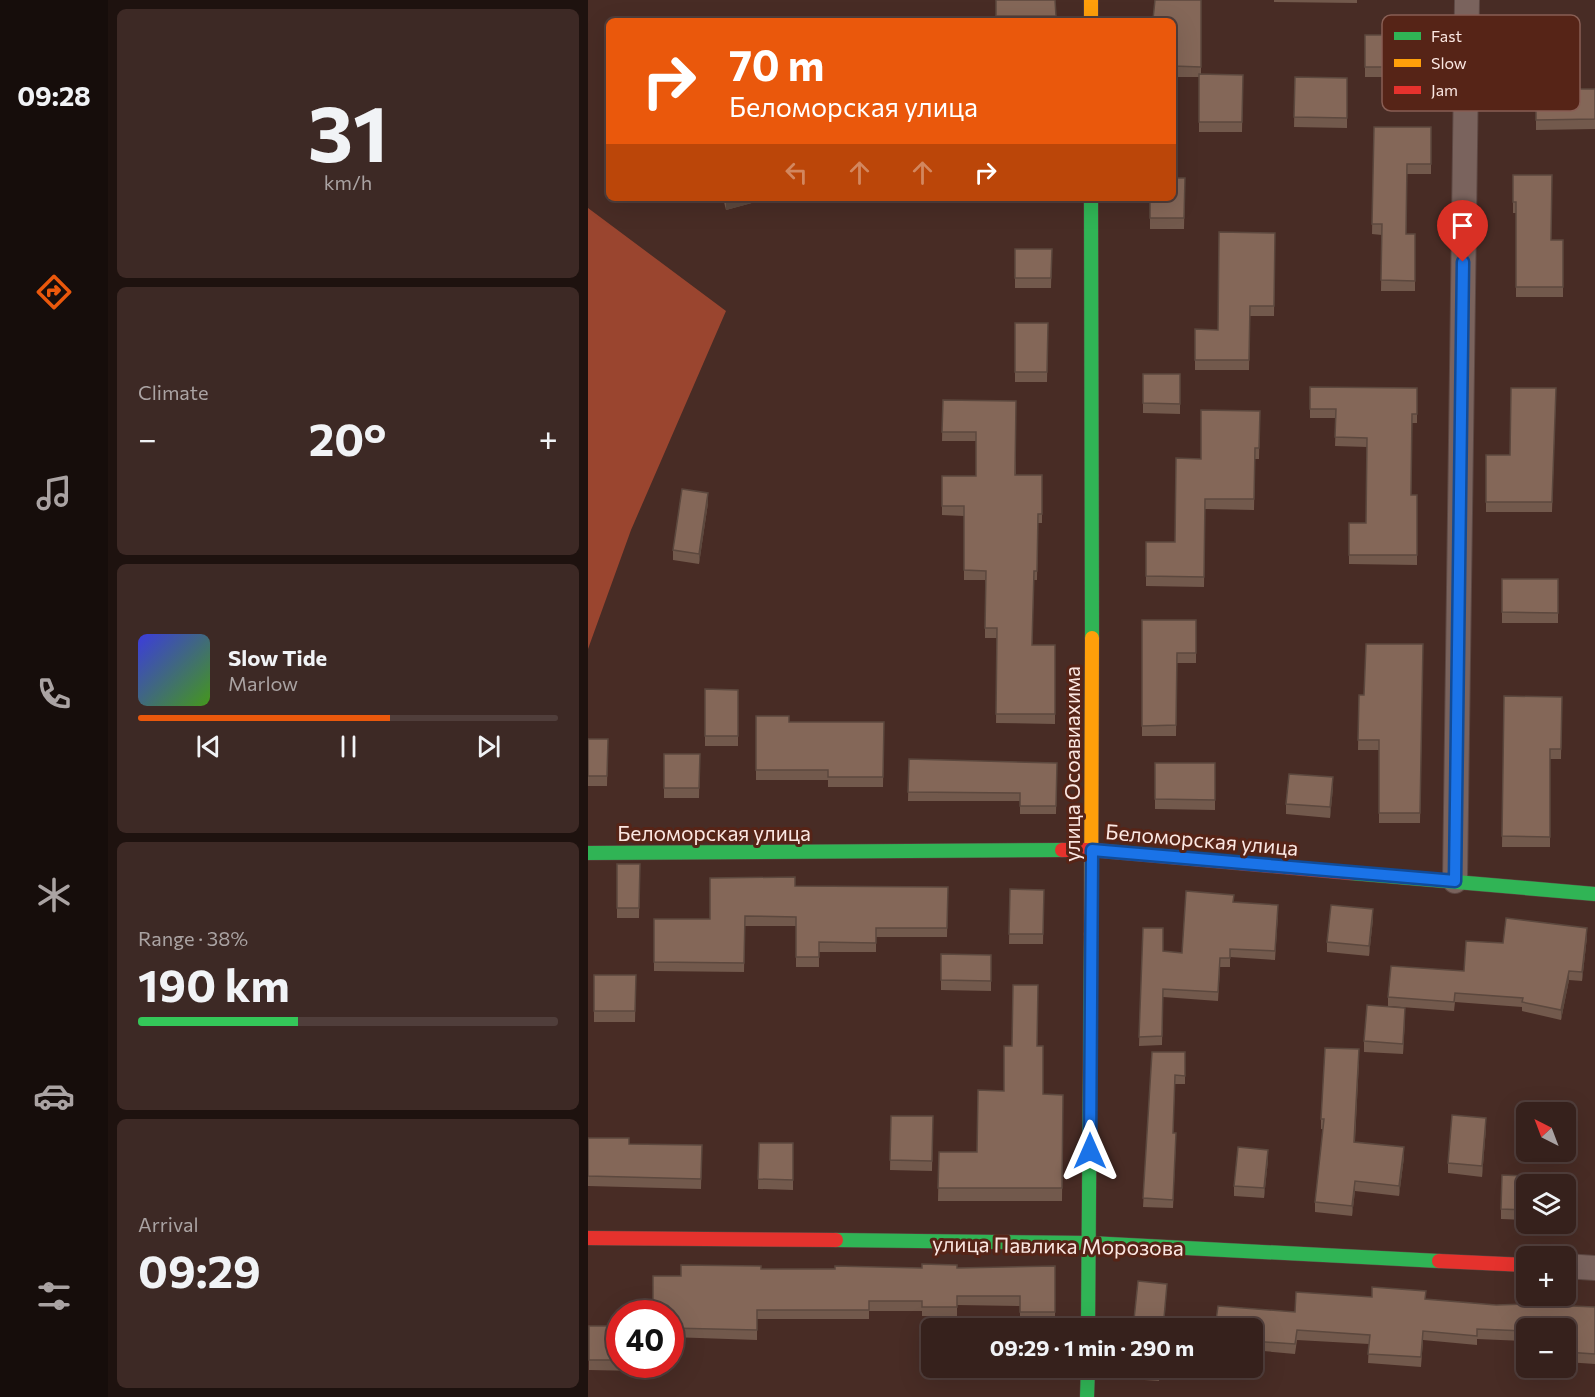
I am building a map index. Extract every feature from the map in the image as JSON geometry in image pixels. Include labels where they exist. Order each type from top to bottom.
[{"type":"street","points":[[1091,0],[1091,18]]},
{"type":"street","points":[[1467,0],[1467,15]]},
{"type":"street","points":[[1455,881],[1465,111]]},
{"type":"street","name":"улица Осоавиахима","points":[[1088,1318],[1092,850],[1091,201]]},
{"type":"street","name":"Беломорская улица","points":[[588,854],[1092,850],[1595,894]]},
{"type":"street","name":"улица Павлика Морозова","points":[[588,1238],[1090,1243],[1516,1263]]},
{"type":"street","points":[[1576,1267],[1595,1268]]},
{"type":"street","points":[[1087,1397],[1088,1378]]},
{"type":"shaded area","points":[[588,208],[726,311],[631,530],[588,649]]},
{"type":"building","points":[[996,0],[1055,0],[1056,16],[996,16]]},
{"type":"building","points":[[1155,0],[1201,0],[1201,67],[1176,66],[1176,18],[1153,18]]},
{"type":"building","points":[[1365,35],[1382,35],[1382,67],[1365,67]]},
{"type":"building","points":[[1199,74],[1243,75],[1242,122],[1199,122]]},
{"type":"building","points":[[1295,77],[1347,78],[1347,118],[1294,117]]},
{"type":"building","points":[[1580,89],[1595,89],[1595,119],[1536,120],[1536,111],[1580,111]]},
{"type":"building","points":[[1374,127],[1431,127],[1431,164],[1407,164],[1406,234],[1415,234],[1415,281],[1381,280],[1382,224],[1372,224]]},
{"type":"building","points":[[1513,175],[1552,175],[1551,240],[1563,240],[1563,287],[1516,287],[1516,202],[1513,202]]},
{"type":"building","points":[[1176,178],[1185,178],[1184,218],[1150,218],[1150,201],[1176,201]]},
{"type":"building","points":[[1219,232],[1275,233],[1274,306],[1250,306],[1249,360],[1195,360],[1195,329],[1218,330]]},
{"type":"building","points":[[1015,249],[1052,249],[1051,278],[1015,278]]},
{"type":"building","points":[[1015,323],[1048,323],[1047,372],[1015,372]]},
{"type":"building","points":[[1143,374],[1180,374],[1180,404],[1143,403]]},
{"type":"building","points":[[1310,387],[1417,388],[1417,414],[1412,414],[1411,495],[1417,495],[1417,555],[1349,555],[1349,523],[1366,523],[1367,438],[1335,437],[1336,409],[1310,409]]},
{"type":"building","points":[[1511,388],[1556,388],[1552,502],[1486,502],[1486,455],[1510,455]]},
{"type":"building","points":[[943,400],[1016,401],[1015,475],[1042,475],[1042,514],[1038,514],[1037,571],[1034,571],[1032,645],[1055,645],[1055,714],[996,714],[997,628],[985,628],[986,571],[964,570],[964,506],[942,506],[942,476],[976,476],[976,432],[942,432]]},
{"type":"building","points":[[1201,410],[1260,411],[1259,448],[1255,448],[1254,499],[1205,499],[1204,577],[1146,576],[1146,542],[1175,542],[1176,458],[1201,459]]},
{"type":"building","points":[[682,489],[708,493],[699,554],[673,550]]},
{"type":"building","points":[[1502,579],[1558,579],[1558,613],[1502,612]]},
{"type":"building","points":[[1142,620],[1196,620],[1196,653],[1177,653],[1176,725],[1142,726]]},
{"type":"building","points":[[1366,644],[1423,644],[1420,813],[1379,813],[1379,740],[1358,740],[1359,695],[1364,695]]},
{"type":"building","points":[[705,689],[738,690],[738,736],[705,736]]},
{"type":"building","points":[[1504,696],[1562,697],[1561,749],[1550,749],[1550,837],[1502,836]]},
{"type":"building","points":[[756,716],[789,716],[789,722],[884,722],[883,777],[828,777],[828,770],[756,770]]},
{"type":"building","points":[[588,739],[608,739],[607,776],[588,776]]},
{"type":"building","points":[[664,754],[700,754],[699,788],[664,788]]},
{"type":"building","points":[[909,759],[1057,763],[1056,806],[1020,806],[1020,793],[908,792]]},
{"type":"building","points":[[1155,763],[1215,763],[1215,800],[1155,799]]},
{"type":"building","points":[[1289,774],[1333,777],[1330,807],[1286,804]]},
{"type":"building","points":[[617,864],[640,864],[639,908],[617,908]]},
{"type":"building","points":[[795,877],[795,886],[948,887],[947,928],[876,928],[876,943],[819,942],[819,957],[796,957],[796,917],[745,916],[744,963],[654,962],[654,919],[710,919],[710,878]]},
{"type":"building","points":[[1010,889],[1044,890],[1043,934],[1009,934]]},
{"type":"building","points":[[1186,891],[1234,895],[1233,902],[1278,905],[1275,951],[1230,949],[1230,958],[1220,958],[1218,992],[1163,989],[1162,1036],[1139,1037],[1143,928],[1163,928],[1163,951],[1182,953]]},
{"type":"building","points":[[1331,905],[1373,909],[1369,946],[1327,942]]},
{"type":"building","points":[[1506,918],[1587,928],[1582,972],[1569,971],[1561,1010],[1522,1002],[1523,998],[1455,993],[1454,1002],[1388,997],[1391,966],[1464,971],[1466,941],[1503,943]]},
{"type":"building","points":[[941,954],[991,955],[991,981],[941,980]]},
{"type":"building","points":[[594,975],[636,975],[635,1011],[594,1011]]},
{"type":"building","points":[[1013,985],[1038,985],[1037,1046],[1043,1046],[1043,1094],[1063,1095],[1062,1188],[938,1188],[939,1152],[977,1152],[978,1090],[1004,1091],[1004,1046],[1012,1046]]},
{"type":"building","points":[[1367,1005],[1405,1008],[1403,1044],[1364,1041]]},
{"type":"building","points":[[1325,1048],[1359,1049],[1354,1142],[1404,1147],[1399,1186],[1355,1181],[1352,1206],[1315,1202],[1324,1119],[1321,1119]]},
{"type":"building","points":[[1152,1052],[1185,1052],[1185,1076],[1175,1075],[1173,1133],[1176,1133],[1173,1200],[1143,1198]]},
{"type":"building","points":[[1452,1115],[1486,1118],[1482,1166],[1448,1163]]},
{"type":"building","points":[[891,1116],[933,1116],[932,1161],[890,1160]]},
{"type":"building","points":[[588,1138],[629,1138],[629,1144],[702,1145],[701,1179],[588,1176]]},
{"type":"building","points":[[759,1143],[793,1143],[793,1180],[758,1179]]},
{"type":"building","points":[[1238,1147],[1268,1150],[1264,1188],[1234,1186]]},
{"type":"building","points":[[1502,1175],[1516,1176],[1516,1210],[1501,1209]]},
{"type":"building","points":[[922,1264],[957,1265],[957,1268],[1055,1266],[1055,1312],[1020,1312],[1020,1296],[957,1296],[957,1307],[922,1307],[922,1301],[869,1301],[869,1310],[757,1310],[757,1330],[684,1328],[684,1300],[653,1300],[653,1276],[681,1276],[681,1265],[761,1266],[761,1269],[835,1269],[835,1266],[922,1268]]},
{"type":"building","points":[[1138,1281],[1167,1284],[1164,1318],[1134,1318]]},
{"type":"building","points":[[1372,1287],[1426,1291],[1425,1299],[1516,1306],[1595,1307],[1595,1354],[1576,1353],[1576,1318],[1516,1318],[1516,1331],[1477,1329],[1477,1336],[1423,1331],[1421,1357],[1368,1354],[1370,1335],[1297,1330],[1295,1344],[1263,1342],[1263,1318],[1216,1318],[1218,1306],[1295,1312],[1296,1292],[1372,1297]]},
{"type":"building","points":[[589,1326],[606,1326],[606,1360],[589,1360]]},
{"type":"traffic: fast","points":[[1091,201],[1092,638]]},
{"type":"traffic: fast","points":[[588,853],[1062,850]]},
{"type":"traffic: fast","points":[[1351,873],[1595,894]]},
{"type":"traffic: fast","points":[[1088,1318],[1091,934]]},
{"type":"traffic: fast","points":[[836,1240],[1090,1243],[1439,1261]]},
{"type":"traffic: fast","points":[[1087,1397],[1088,1378]]},
{"type":"traffic: slow","points":[[1091,0],[1091,18]]},
{"type":"traffic: slow","points":[[1091,934],[1092,638]]},
{"type":"traffic: jam","points":[[1062,850],[1092,850],[1351,873]]},
{"type":"traffic: jam","points":[[588,1238],[836,1240]]},
{"type":"traffic: jam","points":[[1439,1261],[1516,1264]]},
{"type":"route","points":[[1090,1151],[1092,850],[1455,881],[1463,262]]}]
